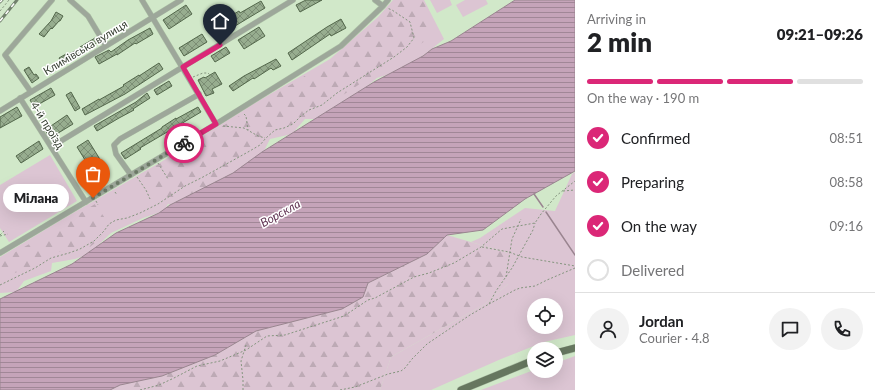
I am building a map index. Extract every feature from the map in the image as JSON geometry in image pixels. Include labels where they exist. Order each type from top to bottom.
[{"type":"main road","points":[[563,351],[575,348]]},
{"type":"main road","points":[[461,390],[527,363]]},
{"type":"street","points":[[31,92],[6,55],[52,0]]},
{"type":"street","points":[[70,0],[88,16],[106,46]]},
{"type":"street","points":[[142,0],[190,78],[216,124]]},
{"type":"street","name":"Климівська вулиця","points":[[0,111],[181,0]]},
{"type":"street","points":[[51,147],[293,0]]},
{"type":"street","points":[[375,0],[383,6]]},
{"type":"street","points":[[0,253],[133,175],[341,46],[388,0]]},
{"type":"street","points":[[133,175],[116,154],[114,145],[120,139],[199,94]]},
{"type":"street","name":"4-й проїзд","points":[[20,98],[86,202]]},
{"type":"path","points":[[0,11],[9,0]]},
{"type":"path","points":[[0,285],[35,268],[51,258],[80,249],[94,240],[116,220],[127,218],[158,204],[185,186],[260,145],[275,130],[293,124],[305,113],[322,104],[407,47],[414,38],[410,22],[383,6]]},
{"type":"path","points":[[190,78],[203,73],[208,73],[210,76]]},
{"type":"path","points":[[242,108],[243,113],[246,116],[249,130]]},
{"type":"path","points":[[216,124],[244,128],[258,136],[266,138]]},
{"type":"path","points":[[157,161],[168,179]]},
{"type":"path","points":[[133,175],[146,190],[150,199]]},
{"type":"path","points":[[489,304],[519,256],[541,214],[556,196],[575,181]]},
{"type":"path","points":[[562,191],[575,190]]},
{"type":"path","points":[[114,191],[117,195]]},
{"type":"path","points":[[95,200],[98,205]]},
{"type":"path","points":[[506,277],[512,239],[521,219]]},
{"type":"path","points":[[140,390],[159,385],[197,366],[220,361],[245,351],[267,336],[285,335],[344,316],[368,300],[375,298],[414,277],[454,263],[481,247],[502,229],[535,223]]},
{"type":"path","points":[[0,236],[4,231]]},
{"type":"path","points":[[0,236],[8,234]]},
{"type":"path","points":[[481,247],[575,267]]},
{"type":"path","points":[[340,390],[355,387],[388,374],[401,371],[427,344],[470,315],[515,290],[535,286],[575,267]]},
{"type":"path","points":[[243,390],[241,361],[246,345]]},
{"type":"green space","points":[[393,0],[424,0],[444,39],[423,56],[402,70],[377,78],[353,98],[319,119],[305,119],[292,134],[270,139],[264,151],[233,173],[168,204],[164,211],[143,218],[111,233],[89,254],[75,259],[52,263],[51,271],[24,281],[16,292],[0,293],[0,257],[161,162],[253,104],[330,59],[378,17]]},
{"type":"green space","points":[[397,0],[422,0],[432,27],[425,41],[337,99],[274,134],[233,173],[170,205],[152,191],[142,179],[140,174],[170,158],[336,57],[379,19]]},
{"type":"green space","points":[[430,0],[450,0],[452,5],[437,13]]},
{"type":"green space","points":[[465,0],[486,0],[488,4],[463,17],[456,5]]},
{"type":"green space","points":[[50,155],[77,201],[9,242],[0,228],[0,185]]},
{"type":"green space","points":[[575,172],[575,335],[544,342],[527,342],[527,349],[431,390],[380,390],[391,357],[485,304],[508,284],[508,253],[471,242],[480,238],[525,208],[555,211],[572,174]]},
{"type":"green space","points":[[95,204],[107,221],[100,239],[86,250],[67,248],[32,266],[0,279],[0,261]]},
{"type":"green space","points":[[447,235],[508,253],[508,284],[485,304],[391,357],[380,390],[110,390],[120,385],[162,376],[215,355],[256,331],[342,309],[363,297],[368,283],[427,254]]},
{"type":"green space","points":[[575,356],[575,390],[481,390],[527,373],[527,378],[563,378],[563,360]]},
{"type":"water","name":"Ворскла","points":[[515,0],[575,0],[575,171],[525,199],[483,230],[447,235],[427,254],[368,283],[363,297],[342,309],[256,331],[215,355],[162,376],[120,385],[110,390],[0,390],[0,299],[72,264],[116,233],[159,213],[170,205],[233,173],[262,152],[374,82],[423,56],[432,49],[451,41]]},
{"type":"building","points":[[306,0],[322,0],[300,12],[296,5]]},
{"type":"building","points":[[261,1],[265,8],[220,35],[214,26],[239,11],[240,13]]},
{"type":"building","points":[[186,5],[192,14],[169,29],[163,20]]},
{"type":"building","points":[[56,12],[63,16],[60,21],[52,29],[51,28],[44,37],[39,34],[51,21]]},
{"type":"building","points":[[341,19],[346,28],[331,36],[330,34],[292,60],[288,53]]},
{"type":"building","points":[[259,27],[265,36],[244,49],[238,40]]},
{"type":"building","points":[[150,28],[153,34],[99,64],[95,57],[109,50],[111,52],[128,40]]},
{"type":"building","points":[[202,34],[207,42],[184,56],[179,48]]},
{"type":"building","points":[[95,38],[98,42],[77,55],[78,56],[62,63],[59,58],[81,48],[80,47]]},
{"type":"building","points":[[226,47],[230,53],[215,62],[211,56]]},
{"type":"building","points":[[276,59],[281,66],[273,70],[271,68],[233,91],[229,86],[244,76]]},
{"type":"building","points":[[159,63],[163,69],[125,94],[85,115],[82,109],[124,86],[123,85]]},
{"type":"building","points":[[29,67],[34,75],[36,74],[39,78],[32,83],[24,70]]},
{"type":"building","points":[[215,72],[222,84],[212,89],[214,93],[206,96],[198,80]]},
{"type":"building","points":[[169,81],[172,86],[157,95],[154,90]]},
{"type":"building","points":[[51,88],[55,95],[34,107],[30,100]]},
{"type":"building","points":[[71,92],[80,108],[75,111],[66,95]]},
{"type":"building","points":[[147,93],[150,98],[133,109],[134,110],[97,131],[94,126],[136,102]]},
{"type":"building","points":[[17,107],[22,116],[0,128],[0,117]]},
{"type":"building","points":[[198,107],[201,112],[140,148],[141,149],[125,159],[121,153],[176,118]]},
{"type":"building","points":[[67,115],[73,124],[50,138],[45,130]]},
{"type":"building","points":[[88,140],[101,161],[90,168],[77,147]]},
{"type":"building","points":[[39,141],[43,149],[21,163],[16,156]]},
{"type":"waterway","points":[[534,194],[543,207]]},
{"type":"waterway","points":[[546,212],[575,255]]},
{"type":"railway","points":[[0,21],[17,0]]},
{"type":"way so far","points":[[93,198],[184,143]]},
{"type":"place","name":"Мілана","points":[[93,198]]},
{"type":"route","points":[[184,143],[216,124],[183,67],[220,45]]}]
